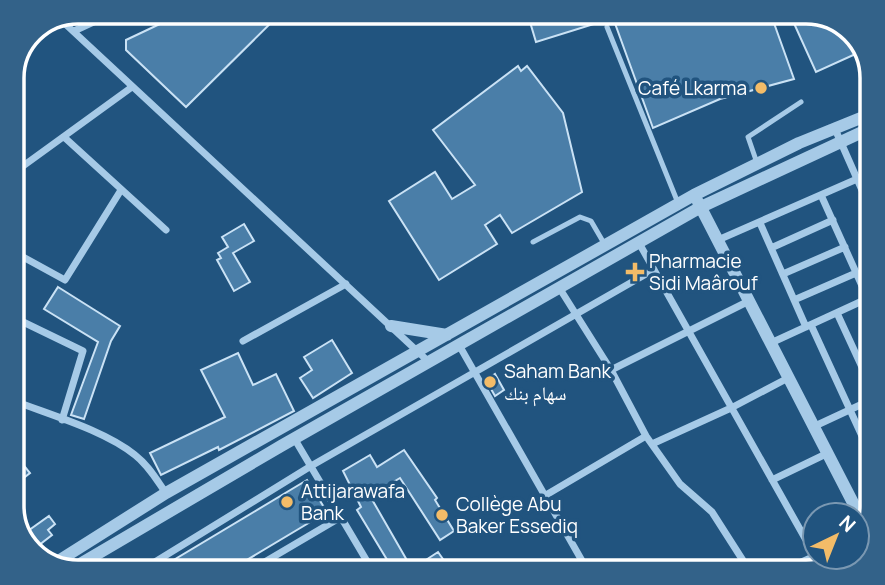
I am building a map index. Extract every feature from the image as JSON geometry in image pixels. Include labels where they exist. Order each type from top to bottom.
[{"type":"street","points":[[74,31],[87,25]]},
{"type":"street","points":[[68,26],[430,363]]},
{"type":"street","points":[[25,165],[132,87]]},
{"type":"street","points":[[63,558],[166,493],[694,195],[757,163],[860,118]]},
{"type":"street","points":[[835,129],[860,186]]},
{"type":"street","points":[[87,560],[701,207],[860,133]]},
{"type":"street","points":[[64,137],[166,230]]},
{"type":"street","points":[[718,240],[860,177]]},
{"type":"street","points":[[25,258],[64,281],[121,190]]},
{"type":"street","points":[[694,195],[773,342],[852,501]]},
{"type":"street","points":[[821,195],[860,281]]},
{"type":"street","points":[[771,248],[833,220]]},
{"type":"street","points":[[760,223],[794,300],[860,431]]},
{"type":"street","points":[[639,243],[801,531]]},
{"type":"street","points":[[783,274],[845,247]]},
{"type":"street","points":[[158,560],[311,466],[476,374],[653,270]]},
{"type":"street","points":[[794,300],[856,273]]},
{"type":"street","points":[[243,341],[346,284]]},
{"type":"street","points":[[560,289],[611,370],[646,436],[680,484],[712,512],[743,560]]},
{"type":"street","points":[[611,370],[689,334],[750,300]]},
{"type":"street","points":[[773,342],[860,302]]},
{"type":"street","points":[[837,313],[860,363]]},
{"type":"street","points":[[25,323],[83,351],[62,420]]},
{"type":"street","points":[[391,326],[447,335]]},
{"type":"street","points":[[459,345],[582,560]]},
{"type":"street","points":[[652,444],[732,408],[790,377]]},
{"type":"street","points":[[25,405],[134,454],[146,465],[166,493]]},
{"type":"street","points":[[815,426],[860,405]]},
{"type":"street","points":[[546,495],[646,436]]},
{"type":"street","points":[[294,439],[367,560]]},
{"type":"street","points":[[772,480],[828,453]]},
{"type":"street","points":[[268,560],[341,517]]},
{"type":"lane","points":[[607,27],[678,204]]},
{"type":"lane","points":[[757,163],[748,136],[801,102]]},
{"type":"lane","points":[[533,242],[580,217],[591,221],[604,245]]},
{"type":"building","points":[[158,25],[269,25],[186,107],[126,50],[126,40]]},
{"type":"building","points":[[531,25],[591,25],[536,42]]},
{"type":"building","points":[[616,25],[775,25],[794,79],[720,99],[653,128]]},
{"type":"building","points":[[795,25],[821,26],[837,34],[855,54],[816,72]]},
{"type":"building","points":[[518,66],[521,71],[527,66],[563,113],[582,192],[512,233],[500,215],[485,225],[497,244],[439,280],[389,201],[435,172],[452,199],[475,185],[433,130]]},
{"type":"building","points":[[244,224],[254,241],[233,253],[250,282],[234,291],[217,260],[221,258],[218,253],[228,247],[222,237]]},
{"type":"building","points":[[58,287],[120,326],[111,341],[84,419],[71,415],[98,342],[44,309]]},
{"type":"building","points":[[332,340],[352,373],[313,398],[300,378],[312,370],[304,357]]},
{"type":"building","points":[[238,353],[253,385],[276,374],[294,411],[219,450],[218,447],[161,475],[150,453],[225,417],[201,370]]},
{"type":"building","points":[[495,374],[504,390],[495,396],[486,380]]},
{"type":"building","points":[[404,450],[437,498],[435,500],[454,531],[440,540],[400,478],[370,496],[407,560],[387,560],[357,510],[361,507],[343,471],[370,455],[377,467]]},
{"type":"building","points":[[307,480],[327,512],[247,560],[174,560]]},
{"type":"building","points":[[49,516],[55,524],[48,530],[52,535],[40,544],[30,530]]},
{"type":"building","points":[[438,552],[444,560],[426,560]]},
{"type":"place","name":"Café Lkarma","points":[[761,88]]},
{"type":"place","name":"Pharmacie Sidi Maârouf","points":[[635,272]]},
{"type":"place","name":"Saham Bank سهام بنك","points":[[490,382]]},
{"type":"place","name":"Attijarawafa Bank","points":[[287,502]]},
{"type":"place","name":"Collège Abu Baker Essediq","points":[[442,515]]}]
